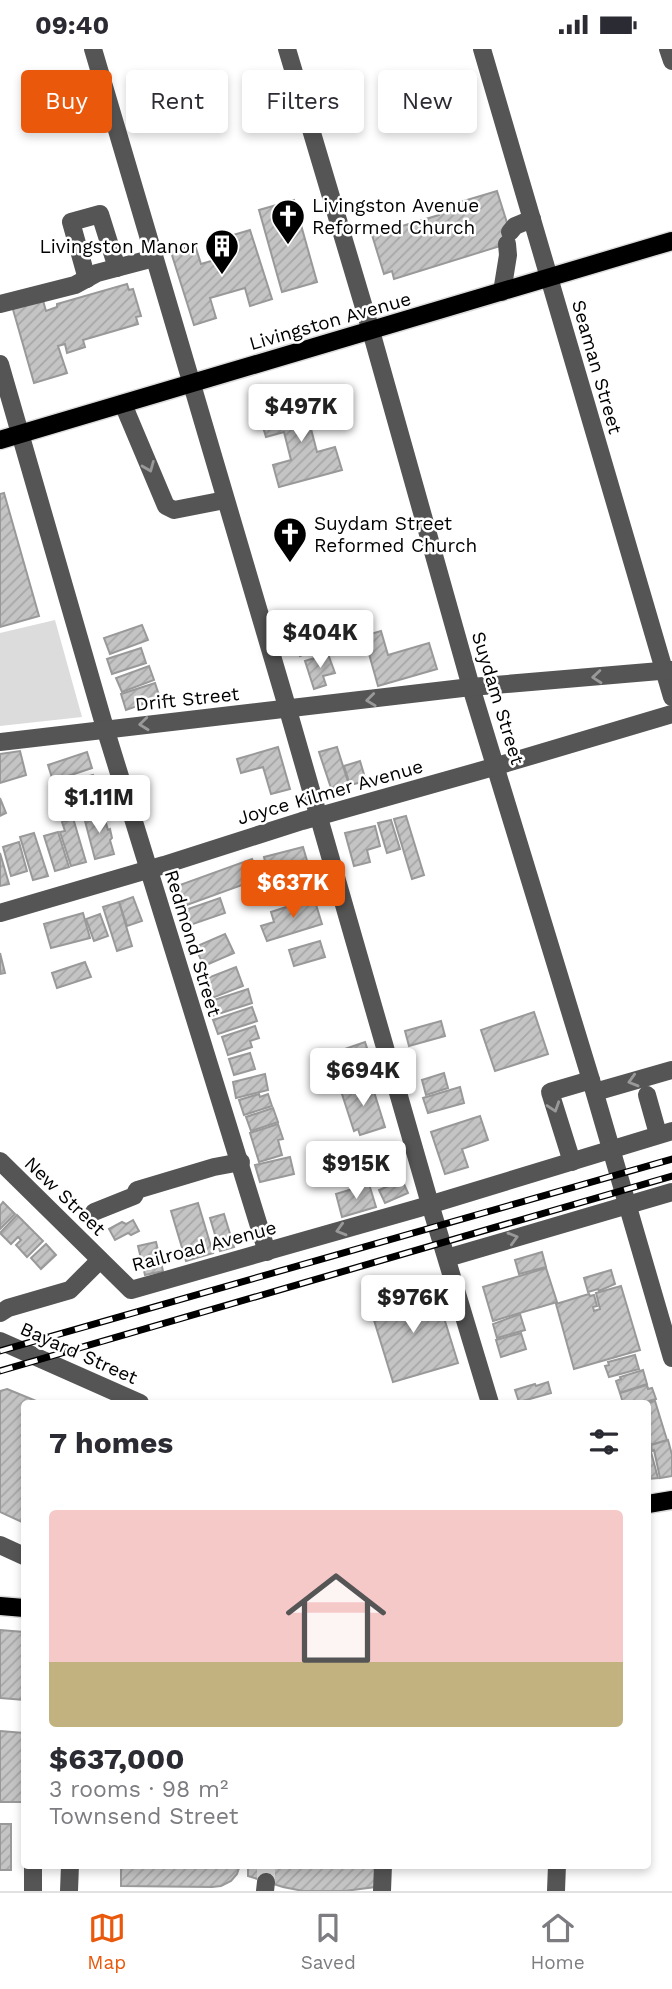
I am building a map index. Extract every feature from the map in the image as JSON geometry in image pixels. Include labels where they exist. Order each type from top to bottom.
[{"type":"main road","name":"Livingston Avenue","points":[[0,440],[672,241]]},
{"type":"main road","points":[[651,1504],[672,1500]]},
{"type":"main road","points":[[0,1606],[21,1608]]},
{"type":"street","points":[[93,49],[489,1400]]},
{"type":"street","name":"Suydam Street","points":[[287,49],[371,331],[471,687],[593,1086],[672,1358]]},
{"type":"street","name":"Seaman Street","points":[[482,49],[668,671],[672,697]]},
{"type":"street","points":[[668,49],[672,61]]},
{"type":"street","points":[[87,279],[71,222],[100,214],[117,268]]},
{"type":"street","points":[[502,292],[508,238],[515,226],[532,219]]},
{"type":"street","points":[[0,304],[75,285],[97,273],[155,258]]},
{"type":"street","name":"Redmond Street","points":[[0,364],[105,728],[267,1252]]},
{"type":"street","points":[[122,404],[166,506],[174,510],[225,499]]},
{"type":"street","name":"Drift Street","points":[[0,742],[471,687],[668,671]]},
{"type":"street","name":"Joyce Kilmer Avenue","points":[[0,913],[317,816],[672,714]]},
{"type":"street","points":[[572,1162],[550,1092],[672,1070]]},
{"type":"street","points":[[647,1095],[665,1133]]},
{"type":"street","name":"Railroad Avenue","points":[[100,1260],[131,1290],[665,1133]]},
{"type":"street","name":"New Street","points":[[0,1161],[100,1260]]},
{"type":"street","points":[[94,1212],[134,1196],[137,1190],[214,1167],[241,1162]]},
{"type":"street","points":[[447,1258],[672,1192]]},
{"type":"street","points":[[0,1313],[8,1308],[70,1290],[100,1260]]},
{"type":"street","name":"Bayard Street","points":[[0,1341],[133,1400]]},
{"type":"street","points":[[0,1545],[21,1555]]},
{"type":"street","points":[[33,1869],[33,1891]]},
{"type":"street","points":[[69,1891],[70,1869]]},
{"type":"street","points":[[382,1891],[383,1869]]},
{"type":"street","points":[[556,1891],[557,1869]]},
{"type":"shaded area","points":[[55,620],[82,717],[0,726],[0,633]]},
{"type":"building","points":[[497,191],[513,242],[394,279],[392,271],[384,274],[372,235],[439,215],[437,209]]},
{"type":"building","name":"Livingston Avenue Reformed Church","points":[[294,200],[317,282],[282,292],[259,210]]},
{"type":"building","name":"Livingston Manor","points":[[250,230],[272,299],[250,306],[245,288],[210,298],[216,318],[194,325],[171,252],[195,245],[201,264],[235,254],[230,236]]},
{"type":"building","points":[[127,284],[129,290],[133,289],[141,316],[136,317],[138,324],[83,340],[85,347],[67,353],[65,344],[58,346],[67,373],[34,383],[12,306],[42,297],[46,311],[57,307],[57,304]]},
{"type":"building","points":[[322,400],[327,420],[310,425],[317,452],[335,447],[342,470],[279,487],[273,465],[291,460],[284,432],[266,437],[260,417]]},
{"type":"building","points":[[4,493],[39,616],[0,627],[0,494]]},
{"type":"building","points":[[142,625],[148,640],[110,654],[104,638]]},
{"type":"building","points":[[328,629],[333,644],[300,656],[295,642]]},
{"type":"building","points":[[381,631],[388,655],[429,643],[437,669],[378,686],[364,636]]},
{"type":"building","points":[[141,648],[146,663],[112,674],[107,659]]},
{"type":"building","points":[[328,654],[335,673],[323,676],[326,685],[314,689],[305,661]]},
{"type":"building","points":[[149,666],[154,680],[122,692],[116,678]]},
{"type":"building","points":[[155,683],[160,698],[126,710],[121,694]]},
{"type":"building","points":[[278,747],[290,789],[271,794],[263,767],[241,773],[237,759]]},
{"type":"building","points":[[337,747],[349,785],[332,791],[319,752]]},
{"type":"building","points":[[20,751],[26,775],[0,783],[0,754]]},
{"type":"building","points":[[87,752],[92,768],[53,781],[48,765]]},
{"type":"building","points":[[360,761],[366,781],[350,785],[344,766]]},
{"type":"building","points":[[93,775],[97,792],[75,798],[71,781]]},
{"type":"building","points":[[0,798],[6,813],[0,816]]},
{"type":"building","points":[[102,809],[108,830],[110,829],[114,854],[95,859],[85,821],[89,820],[87,813]]},
{"type":"building","points":[[406,816],[424,875],[412,879],[394,819]]},
{"type":"building","points":[[73,818],[86,862],[71,866],[60,832],[65,831],[62,822]]},
{"type":"building","points":[[391,820],[400,849],[387,853],[378,823]]},
{"type":"building","points":[[375,826],[380,846],[367,850],[370,862],[354,866],[345,833]]},
{"type":"building","points":[[58,832],[69,867],[55,871],[44,836]]},
{"type":"building","points":[[34,833],[48,876],[33,880],[20,837]]},
{"type":"building","points":[[19,842],[27,871],[11,876],[3,847]]},
{"type":"building","points":[[303,847],[308,864],[268,874],[264,857]]},
{"type":"building","points":[[0,853],[9,884],[0,886]]},
{"type":"building","points":[[252,859],[259,876],[244,881],[245,884],[184,906],[177,886]]},
{"type":"building","points":[[309,866],[318,893],[296,900],[291,886],[281,889],[277,875]]},
{"type":"building","points":[[133,897],[142,921],[127,926],[119,902]]},
{"type":"building","points":[[220,898],[225,913],[190,925],[185,910]]},
{"type":"building","points":[[314,898],[322,924],[267,941],[261,926],[274,922],[271,912]]},
{"type":"building","points":[[119,902],[132,946],[117,951],[103,907]]},
{"type":"building","points":[[83,913],[90,938],[51,948],[44,924]]},
{"type":"building","points":[[100,914],[108,936],[94,941],[86,919]]},
{"type":"building","points":[[225,934],[234,953],[204,966],[195,947]]},
{"type":"building","points":[[320,941],[325,957],[294,966],[289,950]]},
{"type":"building","points":[[0,953],[5,973],[0,974]]},
{"type":"building","points":[[85,962],[91,977],[57,988],[52,973]]},
{"type":"building","points":[[236,967],[243,986],[212,998],[205,979]]},
{"type":"building","points":[[248,989],[252,1003],[212,1016],[208,1002]]},
{"type":"building","points":[[252,1007],[257,1021],[218,1034],[213,1020]]},
{"type":"building","points":[[534,1012],[548,1054],[495,1071],[481,1030]]},
{"type":"building","points":[[441,1021],[445,1036],[409,1046],[405,1031]]},
{"type":"building","points":[[255,1026],[259,1038],[250,1041],[252,1047],[228,1055],[222,1037]]},
{"type":"building","points":[[365,1042],[370,1057],[335,1068],[330,1054]]},
{"type":"building","points":[[250,1053],[255,1069],[234,1075],[229,1059]]},
{"type":"building","points":[[370,1060],[375,1075],[339,1085],[335,1070]]},
{"type":"building","points":[[444,1073],[448,1088],[426,1095],[422,1080]]},
{"type":"building","points":[[265,1074],[268,1090],[236,1098],[233,1082]]},
{"type":"building","points":[[370,1079],[385,1127],[360,1135],[358,1129],[354,1131],[341,1091]]},
{"type":"building","points":[[460,1087],[464,1103],[428,1113],[423,1098]]},
{"type":"building","points":[[259,1094],[260,1097],[268,1094],[272,1106],[244,1115],[239,1100]]},
{"type":"building","points":[[273,1108],[278,1122],[251,1131],[246,1117]]},
{"type":"building","points":[[480,1116],[488,1140],[462,1149],[468,1167],[445,1174],[431,1132]]},
{"type":"building","points":[[278,1124],[283,1139],[278,1140],[282,1155],[259,1162],[250,1133]]},
{"type":"building","points":[[290,1157],[294,1174],[260,1182],[255,1165]]},
{"type":"building","points":[[395,1164],[408,1193],[385,1203],[379,1190],[391,1185],[384,1168]]},
{"type":"building","points":[[369,1184],[376,1207],[342,1217],[336,1194]]},
{"type":"building","points":[[3,1202],[15,1214],[0,1229],[0,1206]]},
{"type":"building","points":[[198,1203],[213,1253],[186,1261],[171,1211]]},
{"type":"building","points":[[224,1214],[234,1247],[220,1251],[210,1218]]},
{"type":"building","points":[[17,1215],[43,1241],[27,1257],[16,1245],[21,1240],[18,1237],[11,1244],[0,1233]]},
{"type":"building","points":[[133,1220],[139,1231],[115,1240],[109,1229]]},
{"type":"building","points":[[156,1242],[163,1271],[145,1275],[138,1246]]},
{"type":"building","points":[[46,1244],[56,1255],[41,1269],[31,1258]]},
{"type":"building","points":[[542,1252],[546,1267],[519,1274],[515,1260]]},
{"type":"building","points":[[546,1268],[557,1302],[493,1321],[483,1287]]},
{"type":"building","points":[[611,1270],[615,1284],[599,1291],[588,1292],[584,1278]]},
{"type":"building","points":[[621,1286],[640,1350],[574,1369],[556,1304],[589,1294],[594,1295],[597,1306],[593,1307],[594,1311],[600,1309],[596,1293]]},
{"type":"building","points":[[436,1292],[458,1363],[393,1382],[369,1304],[403,1294],[406,1302]]},
{"type":"building","points":[[520,1314],[525,1330],[497,1338],[493,1324]]},
{"type":"building","points":[[521,1333],[526,1349],[501,1357],[496,1340]]},
{"type":"building","points":[[635,1355],[639,1369],[609,1377],[605,1366],[609,1365],[608,1362]]},
{"type":"building","points":[[643,1370],[647,1384],[620,1393],[616,1381],[621,1379],[620,1377]]},
{"type":"building","points":[[548,1382],[551,1393],[518,1400],[515,1390],[535,1384],[536,1386]]},
{"type":"building","points":[[647,1385],[648,1389],[652,1388],[656,1399],[622,1400],[620,1393]]},
{"type":"building","points":[[7,1389],[34,1400],[21,1400],[21,1522],[0,1512],[0,1391]]},
{"type":"building","points":[[655,1401],[667,1440],[651,1445],[651,1402]]},
{"type":"building","points":[[668,1440],[672,1455],[672,1476],[660,1478],[651,1445]]},
{"type":"building","points":[[651,1452],[658,1478],[651,1479]]},
{"type":"building","points":[[0,1630],[21,1632],[21,1700],[0,1698]]},
{"type":"building","points":[[0,1731],[21,1733],[21,1802],[0,1802]]},
{"type":"building","points":[[0,1824],[11,1824],[11,1870],[0,1870]]},
{"type":"building","points":[[121,1869],[239,1869],[231,1881],[221,1886],[121,1886]]},
{"type":"building","points":[[248,1869],[376,1869],[375,1887],[345,1891],[303,1891],[248,1876]]},
{"type":"tunnel","points":[[266,1869],[266,1882]]},
{"type":"railway","points":[[0,1351],[672,1159]]},
{"type":"railway","points":[[0,1371],[672,1176]]},
{"type":"place","name":"Livingston Avenue Reformed Church","points":[[288,246]]},
{"type":"place","name":"Livingston Manor","points":[[222,276]]},
{"type":"place","name":"Suydam Street Reformed Church","points":[[290,564]]}]
